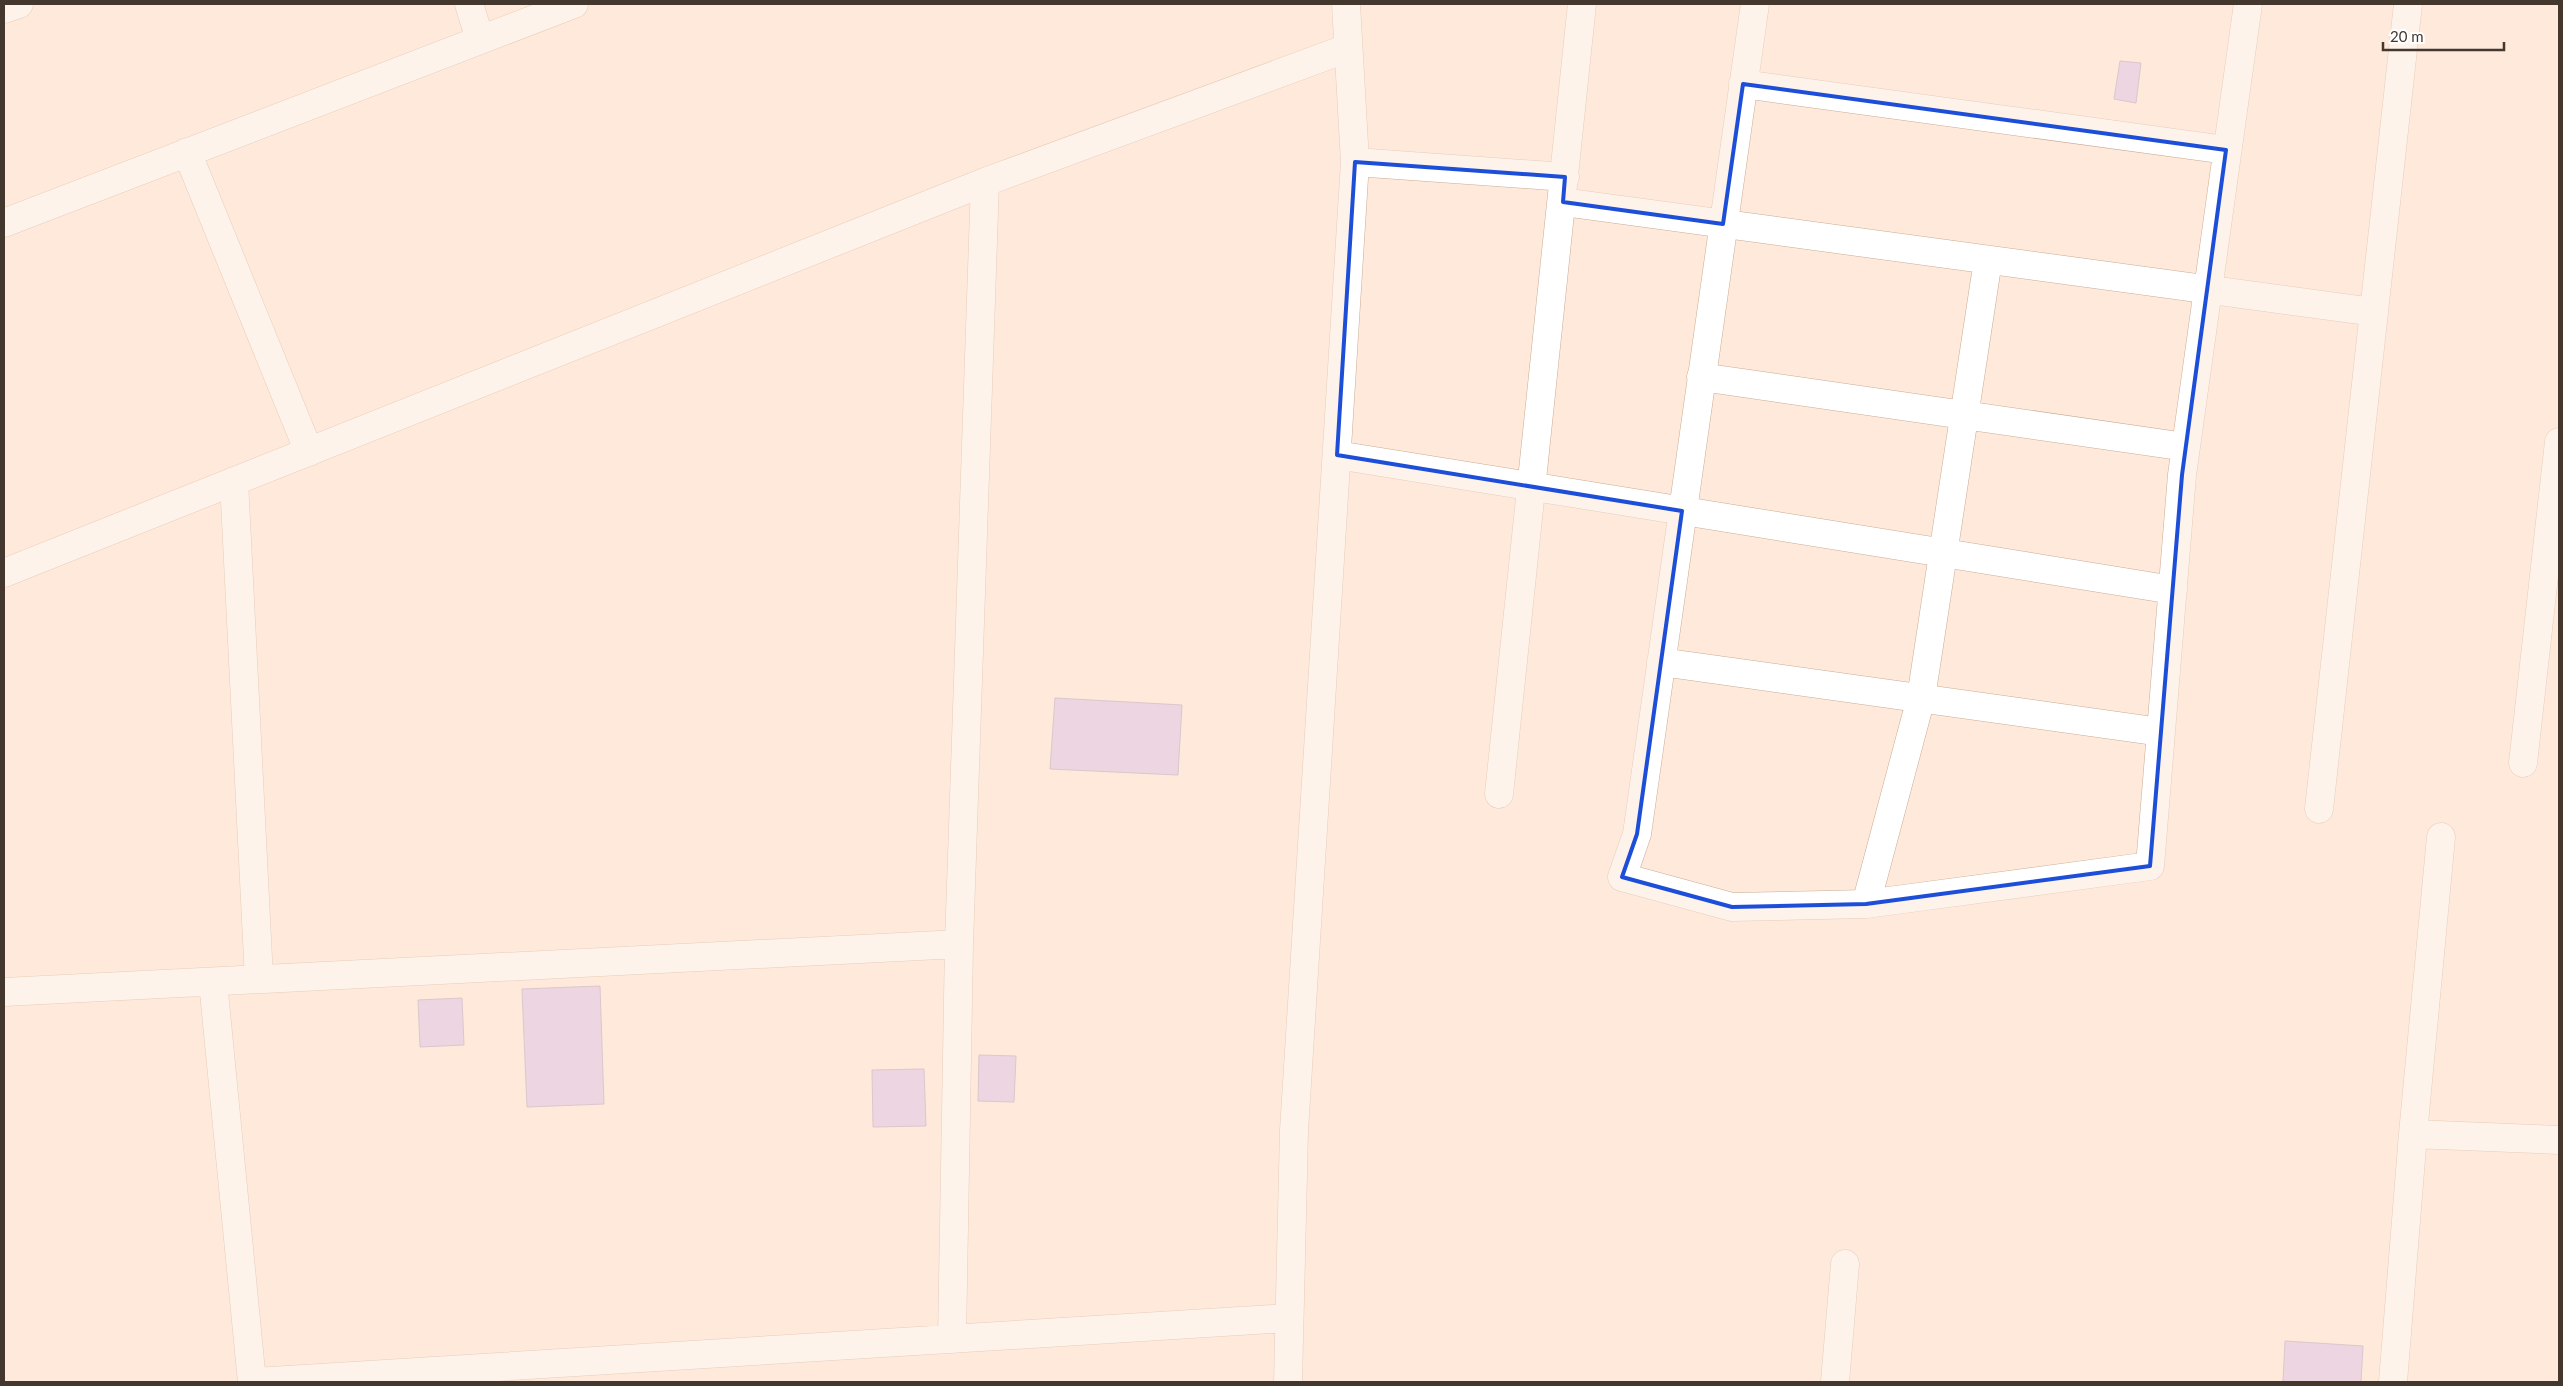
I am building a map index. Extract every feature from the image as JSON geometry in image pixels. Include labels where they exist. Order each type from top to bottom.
[{"type":"street","points":[[4,9],[19,4]]},
{"type":"street","points":[[469,4],[480,40]]},
{"type":"street","points":[[4,223],[574,4]]},
{"type":"street","points":[[1288,1382],[1294,1131],[1355,162],[1346,4]]},
{"type":"street","points":[[1499,794],[1564,190],[1582,4]]},
{"type":"street","points":[[1755,4],[1636,834],[1622,876],[1732,907],[1866,904],[2150,866],[2186,447],[2226,150],[2243,5]]},
{"type":"street","points":[[2319,809],[2408,4]]},
{"type":"street","points":[[4,573],[985,182],[1348,48]]},
{"type":"street","points":[[1743,84],[2226,150]]},
{"type":"street","points":[[187,152],[309,452]]},
{"type":"street","points":[[1355,162],[1564,190],[1723,224],[2374,312]]},
{"type":"street","points":[[952,1340],[959,944],[985,182]]},
{"type":"street","points":[[1866,904],[1921,698],[1988,260]]},
{"type":"street","points":[[1701,377],[2186,447]]},
{"type":"street","points":[[2524,763],[2559,442]]},
{"type":"street","points":[[1337,455],[2173,590]]},
{"type":"street","points":[[234,481],[259,979]]},
{"type":"street","points":[[1661,662],[2161,732]]},
{"type":"street","points":[[2392,1382],[2441,837]]},
{"type":"street","points":[[4,992],[959,944]]},
{"type":"street","points":[[213,982],[253,1382],[558,1373],[952,1340],[1289,1318]]},
{"type":"street","points":[[2413,1134],[2559,1140]]},
{"type":"street","points":[[1835,1382],[1845,1264]]},
{"type":"highlighted area","points":[[1743,84],[2226,150],[2182,475],[2150,866],[1866,904],[1732,907],[1622,877],[1637,834],[1682,511],[1337,455],[1355,162],[1565,177],[1563,202],[1723,224]]},
{"type":"building","points":[[2120,61],[2141,63],[2136,103],[2114,99]]},
{"type":"building","points":[[1055,698],[1182,705],[1178,775],[1050,769]]},
{"type":"building","points":[[600,986],[604,1104],[527,1107],[522,989]]},
{"type":"building","points":[[462,998],[464,1045],[420,1047],[418,1000]]},
{"type":"building","points":[[979,1055],[1016,1056],[1014,1102],[978,1101]]},
{"type":"building","points":[[924,1069],[926,1126],[873,1127],[872,1070]]},
{"type":"building","points":[[2285,1341],[2363,1346],[2361,1382],[2283,1382]]}]
